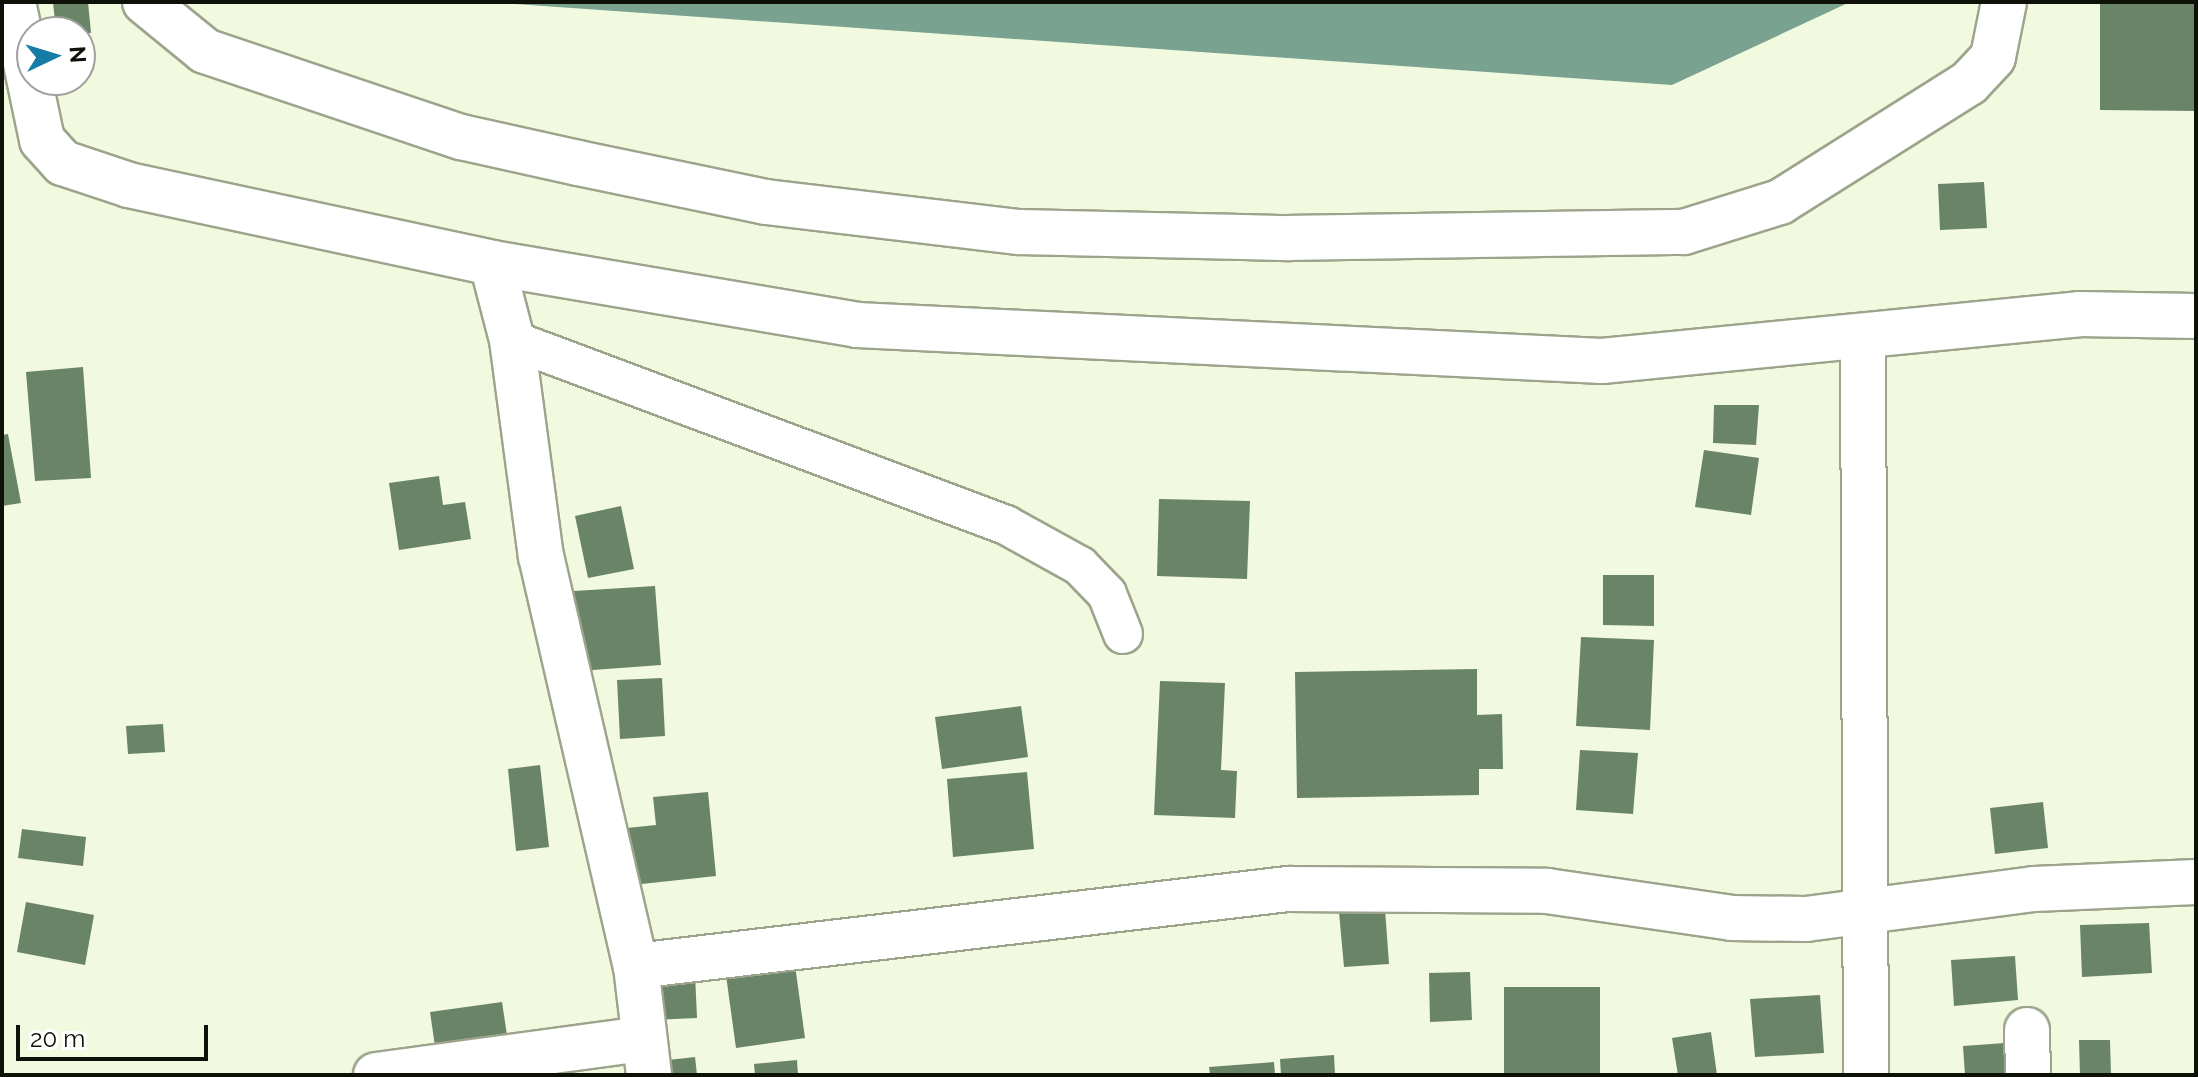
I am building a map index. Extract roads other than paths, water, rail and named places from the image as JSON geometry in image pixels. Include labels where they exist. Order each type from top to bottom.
[{"type":"street","points":[[13,2],[42,140],[63,163],[129,185],[492,263],[928,331],[1602,361],[1863,341],[2079,314],[2196,316]]},
{"type":"street","points":[[145,2],[205,51],[461,137],[766,202],[1019,232],[1290,238],[1684,232],[1780,202],[1969,83],[1993,57],[2004,2]]},
{"type":"street","points":[[376,1075],[646,1057],[636,966],[541,556],[512,340],[492,263]]},
{"type":"street","points":[[1863,341],[1866,1075]]},
{"type":"street","points":[[636,966],[1288,889],[1547,891],[1731,918],[1806,919],[1866,908],[2196,882]]},
{"type":"street","points":[[2027,1030],[2028,1075]]},
{"type":"lane","points":[[512,340],[1006,525],[1080,566],[1107,594],[1123,634]]}]
